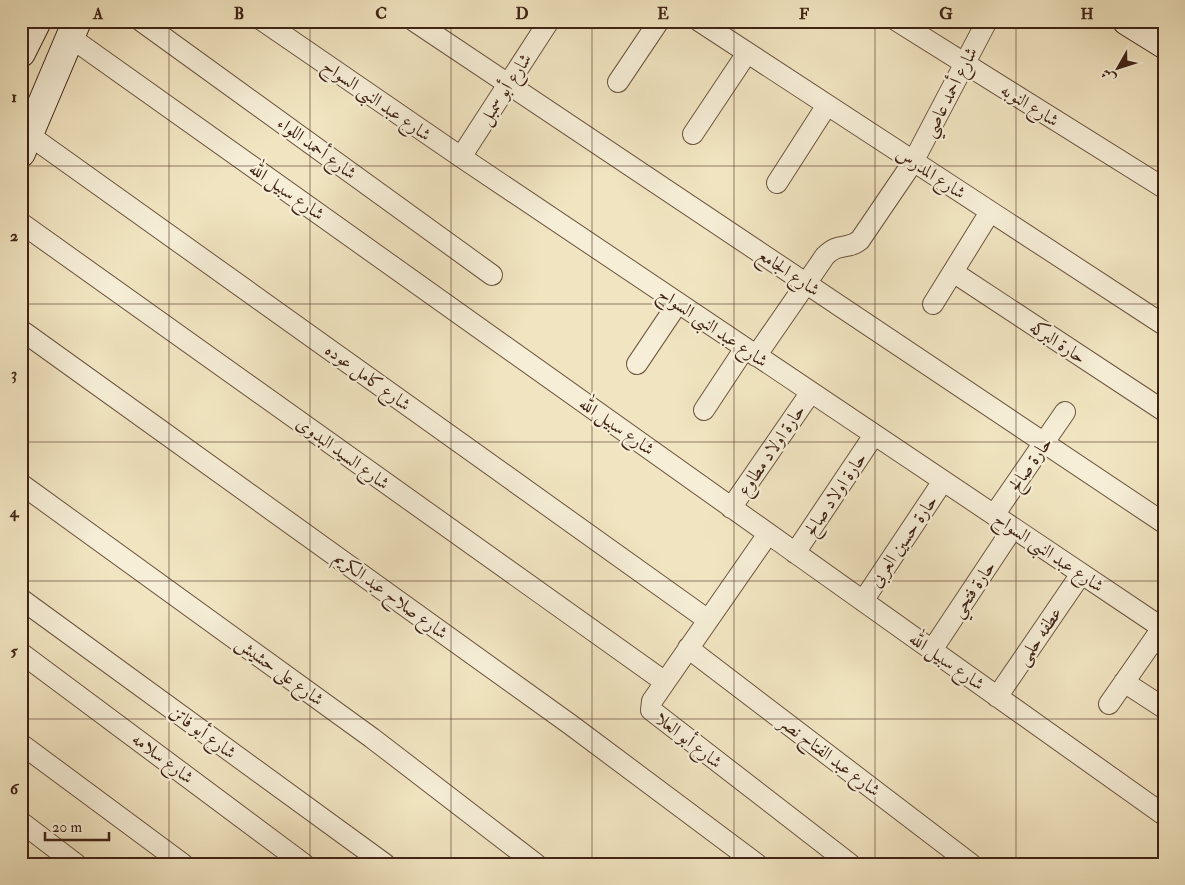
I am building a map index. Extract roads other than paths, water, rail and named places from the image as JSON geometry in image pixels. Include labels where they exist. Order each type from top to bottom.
[{"type":"main road","points":[[21,53],[37,21]]},
{"type":"main road","points":[[1127,21],[1164,44]]},
{"type":"main road","points":[[25,144],[74,29]]},
{"type":"street","name":"شارع أحمد اللواء","points":[[141,21],[492,275]]},
{"type":"street","name":"شارع عبد النبى السواح","points":[[263,21],[461,157],[1163,629]]},
{"type":"street","name":"شارع الجامع","points":[[414,21],[1164,523]]},
{"type":"street","name":"شارع أبو سمبل","points":[[461,157],[549,21]]},
{"type":"street","points":[[618,82],[659,21]]},
{"type":"street","name":"شارع المدرس","points":[[698,21],[1164,325]]},
{"type":"street","name":"شارع النوبه","points":[[897,21],[1164,188]]},
{"type":"street","name":"شارع أحمد عاصي","points":[[704,410],[806,284],[831,250],[838,246],[854,245],[860,240],[914,162],[986,21]]},
{"type":"street","name":"شارع سبيل الله","points":[[74,29],[731,508],[1164,815]]},
{"type":"street","points":[[693,134],[747,53]]},
{"type":"street","points":[[777,183],[827,105]]},
{"type":"street","name":"شارع كامل عوده","points":[[25,144],[708,620]]},
{"type":"street","points":[[934,304],[990,212]]},
{"type":"street","name":"شارع السيد البدوى","points":[[21,223],[665,682]]},
{"type":"street","name":"حارة البركه","points":[[953,272],[1164,411]]},
{"type":"street","points":[[637,364],[678,303]]},
{"type":"street","name":"شارع صلاح عبد الكريم","points":[[21,330],[572,725],[757,864]]},
{"type":"street","name":"حارة اولاد مطاوع","points":[[731,508],[811,392]]},
{"type":"street","name":"حارة صالح","points":[[994,515],[1065,412]]},
{"type":"street","name":"حارة اولاد صالح","points":[[795,553],[874,435]]},
{"type":"street","name":"حارة حسين العربى","points":[[863,601],[943,482]]},
{"type":"street","name":"شارع على حشيش","points":[[21,484],[372,738],[536,864]]},
{"type":"street","name":"حارة فتحي","points":[[932,650],[1014,528]]},
{"type":"street","name":"شارع أبو العلا","points":[[768,534],[650,705],[654,714],[850,864]]},
{"type":"street","name":"عطفه حلمى","points":[[997,697],[1081,574]]},
{"type":"street","name":"شارع أبو فاتن","points":[[21,600],[385,864]]},
{"type":"street","points":[[1109,704],[1163,629]]},
{"type":"street","name":"شارع عبد الفتاح نصر","points":[[688,648],[971,864]]},
{"type":"street","name":"شارع سلامه","points":[[21,653],[304,864]]},
{"type":"street","points":[[1124,682],[1164,708]]},
{"type":"street","points":[[21,744],[183,864]]},
{"type":"street","points":[[21,822],[76,864]]}]
